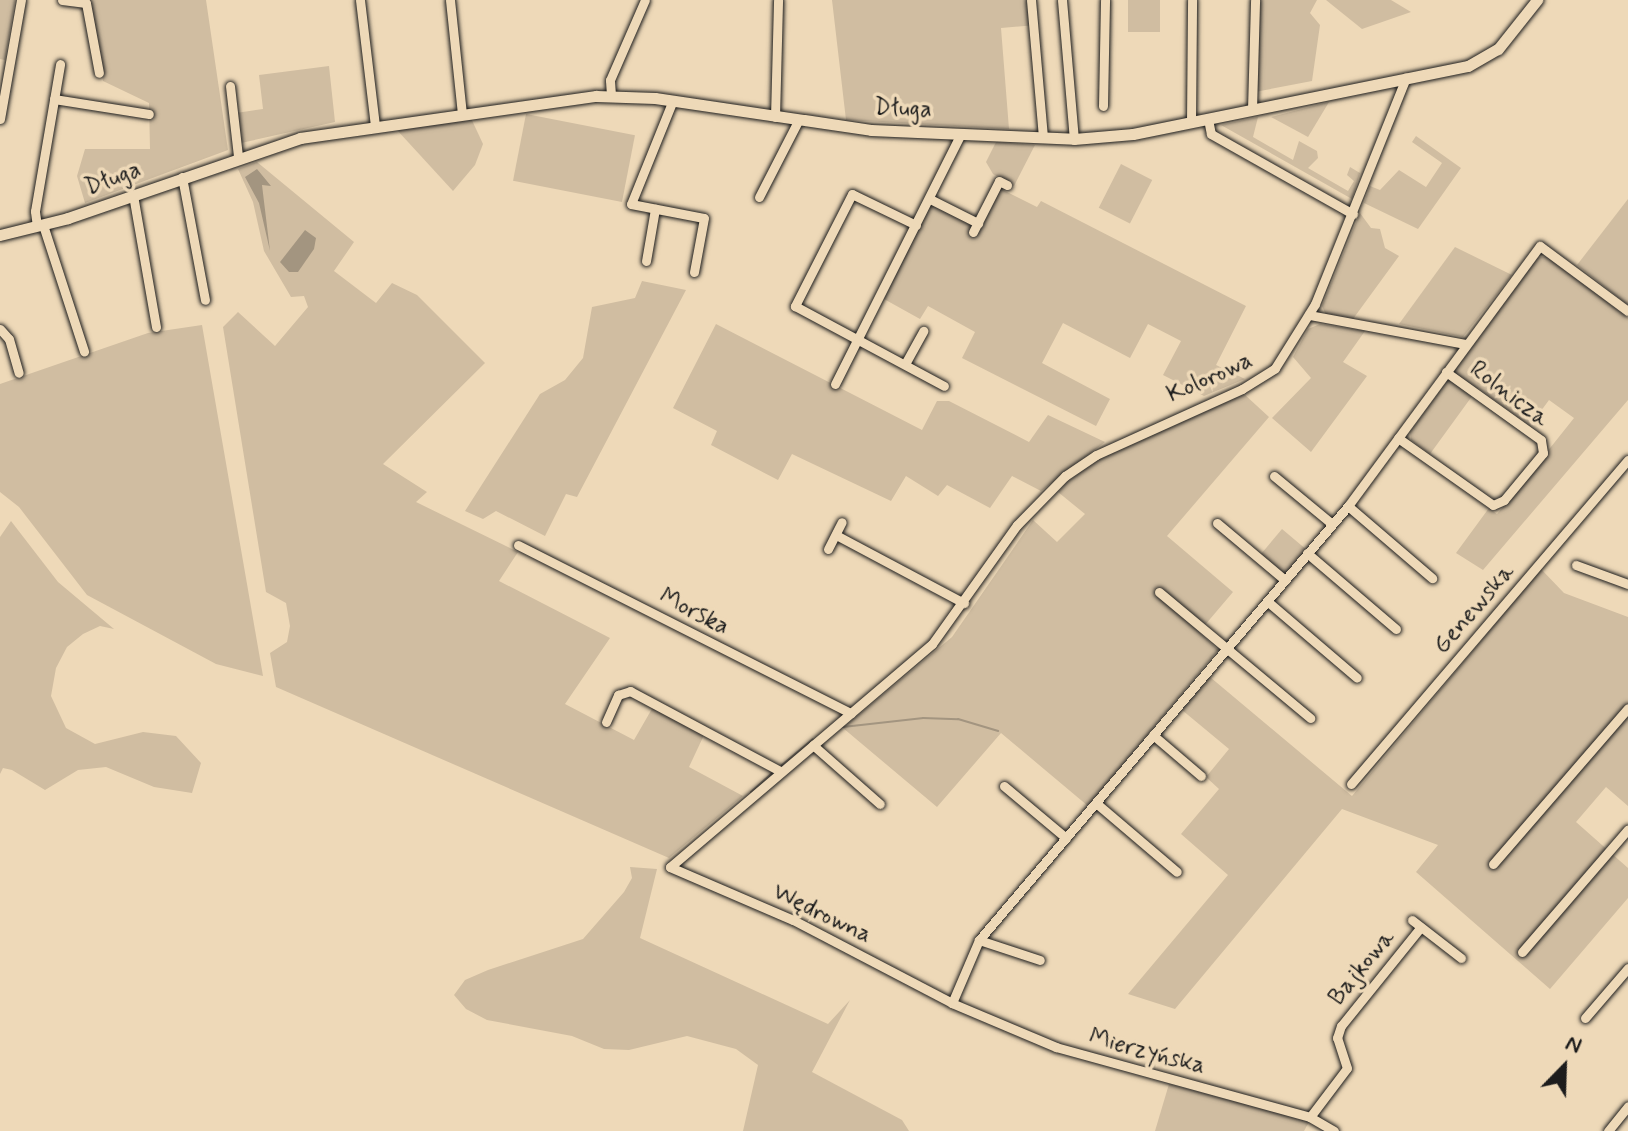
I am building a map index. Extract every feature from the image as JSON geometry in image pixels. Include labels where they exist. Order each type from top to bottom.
[{"type":"street","points":[[0,119],[21,0]]},
{"type":"street","points":[[62,0],[86,3],[99,73]]},
{"type":"street","points":[[360,0],[375,125]]},
{"type":"street","points":[[450,0],[462,114]]},
{"type":"street","points":[[611,95],[610,80],[645,0]]},
{"type":"street","points":[[775,117],[778,0]]},
{"type":"street","points":[[1031,0],[1043,137]]},
{"type":"street","points":[[1062,0],[1074,139]]},
{"type":"street","points":[[1103,106],[1105,0]]},
{"type":"street","points":[[1191,123],[1192,0]]},
{"type":"street","points":[[1252,110],[1255,0]]},
{"type":"street","name":"Długa","points":[[0,235],[40,226],[238,156],[300,138],[375,125],[611,95],[673,100],[798,121],[961,134],[1074,139],[1191,123],[1468,66],[1488,56],[1537,0]]},
{"type":"street","points":[[0,48],[12,49]]},
{"type":"street","points":[[60,64],[35,211],[84,351]]},
{"type":"street","name":"Kolorowa","points":[[670,867],[932,644],[1017,525],[1065,476],[1158,424],[1266,377],[1309,315],[1353,214],[1406,78]]},
{"type":"street","points":[[230,86],[238,156]]},
{"type":"street","points":[[54,99],[149,114]]},
{"type":"street","points":[[673,100],[631,204],[704,218],[694,272]]},
{"type":"street","points":[[1208,119],[1211,134],[1353,214]]},
{"type":"street","points":[[759,197],[798,121]]},
{"type":"street","points":[[835,384],[961,134]]},
{"type":"street","points":[[182,177],[205,300]]},
{"type":"street","points":[[930,199],[976,227],[999,181],[1007,185]]},
{"type":"street","points":[[133,195],[156,327]]},
{"type":"street","points":[[916,225],[858,196],[848,198],[795,306],[944,386]]},
{"type":"street","points":[[646,261],[655,209]]},
{"type":"street","name":"Rolnicza","points":[[952,1003],[979,940],[1348,506],[1540,246],[1628,311]]},
{"type":"street","points":[[1309,315],[1466,344]]},
{"type":"street","points":[[0,329],[9,339],[19,373]]},
{"type":"street","points":[[905,364],[923,331]]},
{"type":"street","name":"Rolnicza","points":[[1398,438],[1493,505],[1504,500],[1543,453],[1541,440],[1446,372]]},
{"type":"street","name":"Genewska","points":[[1351,784],[1628,460]]},
{"type":"street","points":[[1274,476],[1332,524]]},
{"type":"street","points":[[1348,506],[1432,578]]},
{"type":"street","points":[[828,549],[842,522]]},
{"type":"street","points":[[1217,523],[1285,580]]},
{"type":"street","points":[[836,535],[964,603]]},
{"type":"street","name":"Morska","points":[[518,545],[851,713]]},
{"type":"street","points":[[1307,553],[1396,629]]},
{"type":"street","points":[[1576,565],[1628,584]]},
{"type":"street","points":[[1159,592],[1310,718]]},
{"type":"street","points":[[1267,601],[1357,678]]},
{"type":"street","points":[[606,722],[618,695],[630,691],[780,771]]},
{"type":"street","points":[[1493,864],[1628,708]]},
{"type":"street","points":[[1153,735],[1201,776]]},
{"type":"street","points":[[813,745],[880,804]]},
{"type":"street","points":[[1004,786],[1066,838]]},
{"type":"street","points":[[1096,803],[1177,872]]},
{"type":"street","points":[[1522,952],[1628,829]]},
{"type":"street","name":"Wędrowna","points":[[670,867],[793,920],[952,1003]]},
{"type":"street","name":"Bajkowa","points":[[1412,920],[1461,958]]},
{"type":"street","name":"Bajkowa","points":[[1310,1117],[1347,1068],[1337,1038],[1341,1026],[1421,927]]},
{"type":"street","points":[[979,940],[1040,960]]},
{"type":"street","points":[[1585,1018],[1628,968]]},
{"type":"street","name":"Mierzyńska","points":[[952,1003],[1056,1047],[1310,1117],[1334,1131]]},
{"type":"street","points":[[1608,1131],[1628,1106]]},
{"type":"shaded area","points":[[0,0],[15,0],[5,60],[0,59]]},
{"type":"shaded area","points":[[61,0],[206,0],[228,150],[85,203],[77,176],[85,149],[150,149],[149,103],[103,81],[89,3]]},
{"type":"shaded area","points":[[832,0],[1034,0],[1036,25],[1001,28],[1009,129],[846,120]]},
{"type":"shaded area","points":[[1128,0],[1160,0],[1160,32],[1128,32]]},
{"type":"shaded area","points":[[1261,0],[1317,0],[1310,13],[1320,25],[1312,81],[1255,92]]},
{"type":"shaded area","points":[[1326,0],[1391,0],[1411,12],[1362,29]]},
{"type":"shaded area","points":[[329,66],[335,122],[241,143],[236,113],[263,109],[259,75]]},
{"type":"shaded area","points":[[1329,102],[1308,137],[1271,117]]},
{"type":"shaded area","points":[[526,114],[635,135],[622,202],[513,181]]},
{"type":"shaded area","points":[[470,116],[483,144],[475,165],[453,191],[397,130]]},
{"type":"shaded area","points":[[1258,117],[1253,137],[1293,160],[1299,141],[1317,151],[1318,158],[1308,168],[1348,191],[1354,181],[1347,175],[1350,167],[1360,173],[1352,199],[1221,125]]},
{"type":"shaded area","points":[[1416,136],[1461,168],[1418,229],[1364,203],[1370,186],[1380,190],[1399,170],[1426,187],[1442,163],[1412,142]]},
{"type":"shaded area","points":[[996,142],[1035,145],[1014,186],[993,174],[986,162]]},
{"type":"shaded area","points":[[257,162],[354,242],[334,271],[376,303],[392,283],[417,295],[485,363],[383,464],[427,492],[416,502],[518,552],[499,581],[610,638],[565,704],[634,740],[653,707],[704,735],[689,767],[743,796],[669,858],[276,687],[270,653],[287,642],[290,626],[286,603],[266,592],[223,327],[238,312],[275,346],[308,307],[304,296],[291,297],[264,251],[253,202],[238,169]]},
{"type":"shaded area","points":[[1121,164],[1152,180],[1130,224],[1099,208]]},
{"type":"shaded area","points":[[257,169],[271,186],[262,185],[270,251],[259,203],[245,177]]},
{"type":"shaded area","points":[[999,188],[1037,207],[1041,201],[1246,306],[1216,365],[1245,379],[1204,396],[1163,375],[1181,341],[1148,324],[1130,358],[1063,323],[1042,363],[1110,399],[1096,426],[962,358],[975,332],[928,306],[920,319],[884,299],[931,204],[978,228]]},
{"type":"shaded area","points":[[1628,199],[1628,305],[1577,265]]},
{"type":"shaded area","points":[[1360,213],[1371,228],[1380,229],[1385,248],[1399,256],[1353,319],[1326,315],[1322,306]]},
{"type":"shaded area","points":[[305,230],[316,238],[314,249],[298,272],[289,272],[280,262]]},
{"type":"shaded area","points":[[1455,247],[1512,275],[1463,337],[1399,324]]},
{"type":"shaded area","points":[[1548,256],[1628,318],[1628,400],[1483,570],[1456,553],[1489,508],[1497,514],[1574,418],[1549,400],[1530,426],[1478,388],[1430,454],[1411,440],[1410,432],[1536,258]]},
{"type":"shaded area","points":[[642,281],[686,290],[577,497],[566,494],[545,536],[496,511],[483,519],[465,511],[540,394],[565,380],[583,358],[592,307],[635,298]]},
{"type":"shaded area","points":[[716,324],[922,430],[937,401],[949,401],[1029,442],[1048,415],[1105,442],[1041,491],[1012,476],[990,508],[947,485],[938,496],[906,476],[891,501],[792,454],[778,480],[711,445],[717,431],[673,408]]},
{"type":"shaded area","points":[[1320,324],[1365,331],[1343,362],[1367,376],[1311,452],[1272,418],[1311,378],[1293,357],[1308,329]]},
{"type":"shaded area","points":[[202,325],[263,676],[216,664],[87,595],[19,507],[0,492],[0,384],[148,333]]},
{"type":"shaded area","points":[[1244,394],[1269,417],[1167,536],[1233,592],[1199,632],[1218,650],[1088,806],[1001,733],[937,807],[843,728],[952,637],[1033,520],[1057,542],[1085,514],[1058,492],[1066,483],[1097,460]]},
{"type":"shaded area","points":[[11,521],[58,582],[114,629],[100,626],[83,634],[67,647],[56,668],[51,696],[66,728],[95,744],[143,732],[176,736],[201,763],[192,793],[154,787],[106,767],[78,770],[45,790],[12,770],[3,768],[0,774],[0,537]]},
{"type":"shaded area","points":[[1282,529],[1306,549],[1283,576],[1260,556]]},
{"type":"shaded area","points":[[1541,569],[1564,593],[1628,617],[1628,806],[1606,787],[1576,822],[1628,868],[1628,898],[1550,989],[1416,872],[1438,845],[1342,809],[1175,1009],[1128,994],[1228,875],[1181,834],[1219,789],[1206,777],[1229,749],[1182,710],[1210,677],[1352,796]]},
{"type":"shaded area","points":[[630,867],[657,869],[640,938],[828,1024],[850,1000],[812,1072],[902,1120],[909,1131],[743,1131],[758,1065],[736,1049],[687,1036],[629,1050],[604,1049],[572,1036],[487,1020],[466,1009],[454,995],[465,980],[488,970],[583,939],[624,892],[632,878]]},
{"type":"shaded area","points":[[1169,1084],[1309,1122],[1304,1131],[1155,1131]]},
{"type":"waterway","points":[[843,727],[923,718],[958,719],[998,731]]},
{"type":"waterway","points":[[782,765],[813,739]]},
{"type":"waterway","points":[[751,792],[771,774]]}]
